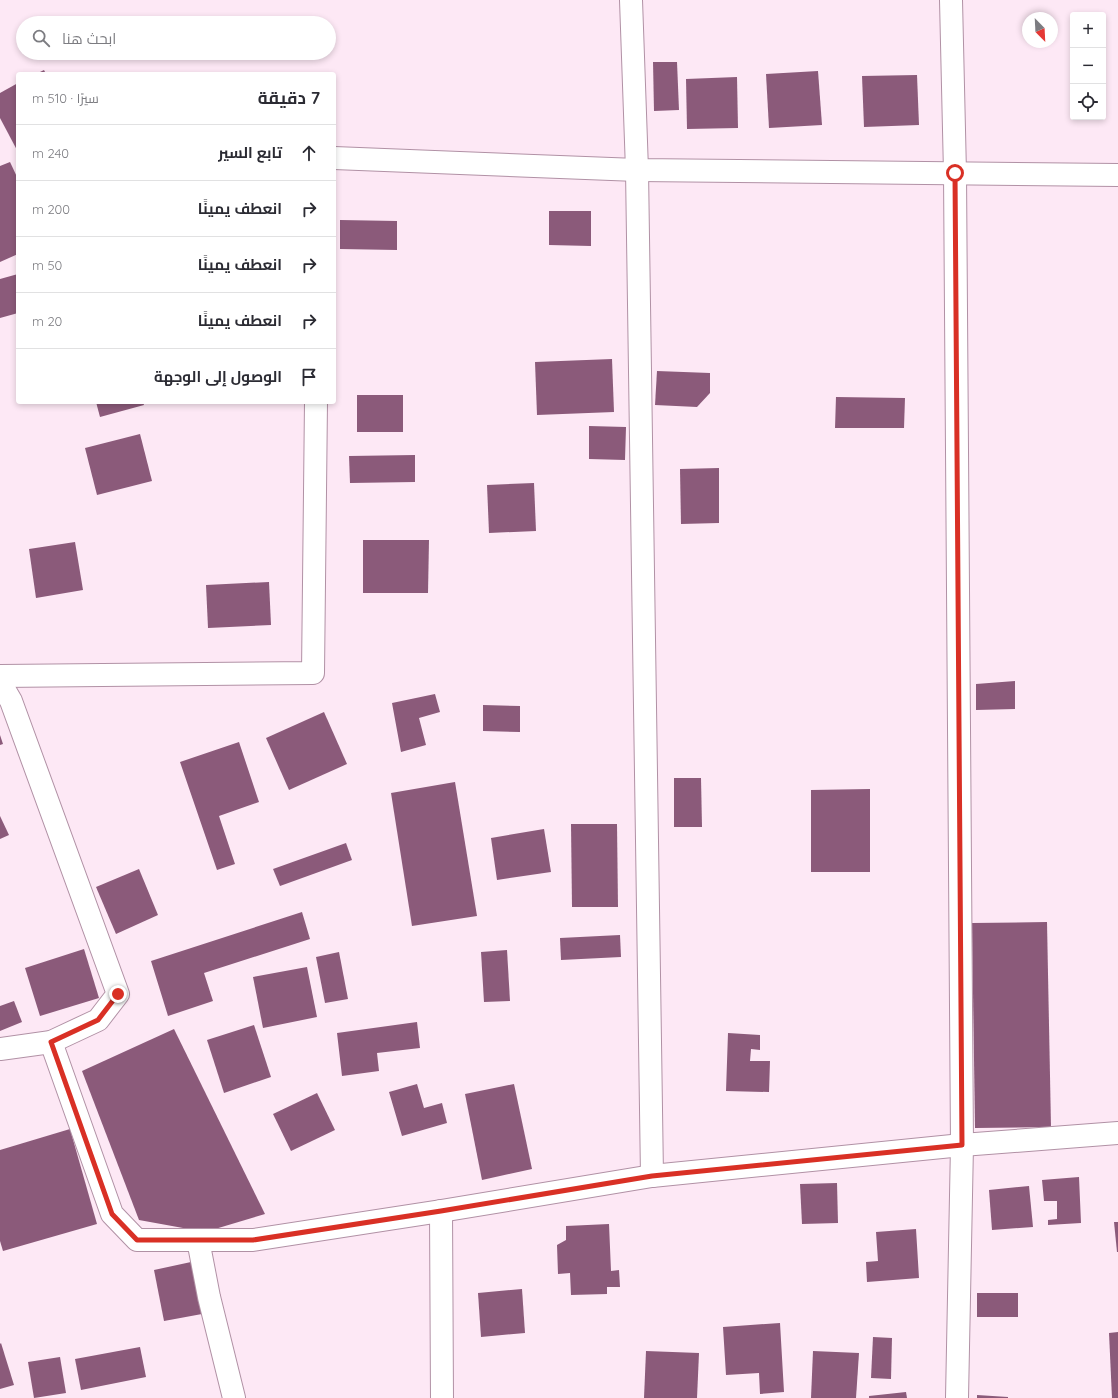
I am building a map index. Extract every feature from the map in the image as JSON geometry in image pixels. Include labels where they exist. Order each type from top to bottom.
[{"type":"street","points":[[631,0],[637,170],[652,1176]]},
{"type":"street","points":[[951,0],[955,173],[962,1145],[957,1398]]},
{"type":"street","points":[[336,158],[637,170],[1118,175]]},
{"type":"street","points":[[0,676],[313,673],[316,404]]},
{"type":"street","points":[[0,682],[11,701],[118,994],[98,1020],[51,1042],[0,1049]]},
{"type":"street","points":[[51,1042],[112,1214],[137,1240],[253,1240],[652,1176],[962,1145],[1118,1133]]},
{"type":"street","points":[[441,1211],[442,1398]]},
{"type":"street","points":[[198,1240],[209,1297],[234,1398]]},
{"type":"building","points":[[653,62],[677,62],[679,110],[654,111]]},
{"type":"building","points":[[818,71],[822,125],[769,128],[766,74]]},
{"type":"building","points":[[917,75],[919,125],[864,127],[862,76]]},
{"type":"building","points":[[737,77],[738,128],[687,129],[686,79]]},
{"type":"building","points":[[16,84],[16,148],[0,118],[0,93]]},
{"type":"building","points":[[10,162],[16,175],[16,255],[0,262],[0,166]]},
{"type":"building","points":[[549,211],[591,211],[591,246],[549,245]]},
{"type":"building","points":[[340,220],[397,221],[397,250],[340,249]]},
{"type":"building","points":[[16,275],[16,314],[0,318],[0,279]]},
{"type":"building","points":[[612,359],[614,412],[537,415],[535,362]]},
{"type":"building","points":[[657,371],[710,373],[710,393],[697,407],[655,405]]},
{"type":"building","points":[[357,395],[403,395],[403,432],[357,432]]},
{"type":"building","points":[[836,397],[905,398],[904,428],[835,428]]},
{"type":"building","points":[[97,404],[144,405],[100,417]]},
{"type":"building","points":[[589,426],[626,427],[625,460],[589,459]]},
{"type":"building","points":[[140,434],[152,481],[97,495],[85,448]]},
{"type":"building","points":[[415,455],[415,482],[350,483],[349,456]]},
{"type":"building","points":[[719,468],[719,523],[681,524],[680,469]]},
{"type":"building","points":[[534,483],[536,531],[489,533],[487,485]]},
{"type":"building","points":[[363,540],[429,540],[428,593],[363,593]]},
{"type":"building","points":[[75,542],[83,590],[36,598],[29,549]]},
{"type":"building","points":[[269,582],[271,625],[208,628],[206,585]]},
{"type":"building","points":[[1015,681],[1015,709],[976,710],[976,684]]},
{"type":"building","points":[[435,694],[440,712],[419,718],[426,745],[401,752],[392,703]]},
{"type":"building","points":[[483,705],[520,706],[520,732],[483,731]]},
{"type":"building","points":[[324,712],[347,764],[289,790],[266,738]]},
{"type":"building","points":[[0,735],[3,744],[0,745]]},
{"type":"building","points":[[239,742],[259,802],[219,816],[235,864],[217,870],[180,762]]},
{"type":"building","points":[[674,778],[701,778],[702,827],[674,827]]},
{"type":"building","points":[[455,782],[477,916],[412,926],[391,793]]},
{"type":"building","points":[[870,789],[870,872],[811,872],[811,790]]},
{"type":"building","points":[[0,816],[9,835],[0,839]]},
{"type":"building","points":[[571,824],[617,824],[618,907],[572,907]]},
{"type":"building","points":[[544,829],[551,872],[497,880],[491,838]]},
{"type":"building","points":[[346,843],[352,860],[280,886],[273,869]]},
{"type":"building","points":[[139,869],[158,915],[116,934],[96,887]]},
{"type":"building","points":[[302,912],[310,939],[204,973],[213,1001],[168,1016],[151,961]]},
{"type":"building","points":[[1047,922],[1051,1127],[975,1128],[972,923]]},
{"type":"building","points":[[620,935],[621,957],[561,960],[560,938]]},
{"type":"building","points":[[84,949],[99,998],[40,1016],[25,968]]},
{"type":"building","points":[[507,950],[510,1001],[484,1002],[481,952]]},
{"type":"building","points":[[339,952],[348,999],[325,1003],[316,957]]},
{"type":"building","points":[[307,967],[317,1017],[263,1028],[253,977]]},
{"type":"building","points":[[14,1001],[22,1022],[0,1031],[0,1006]]},
{"type":"building","points":[[417,1022],[420,1048],[377,1053],[379,1071],[342,1076],[337,1033]]},
{"type":"building","points":[[254,1025],[271,1077],[224,1093],[207,1040]]},
{"type":"building","points":[[174,1029],[265,1214],[205,1232],[139,1220],[82,1071]]},
{"type":"building","points":[[728,1033],[760,1035],[760,1050],[751,1049],[750,1061],[770,1061],[769,1092],[726,1091]]},
{"type":"building","points":[[417,1084],[424,1108],[442,1103],[447,1123],[402,1136],[389,1092]]},
{"type":"building","points":[[514,1084],[532,1169],[482,1180],[465,1094]]},
{"type":"building","points":[[317,1093],[335,1130],[291,1151],[273,1114]]},
{"type":"building","points":[[70,1129],[97,1224],[3,1251],[0,1241],[0,1150]]},
{"type":"building","points":[[1079,1177],[1081,1223],[1048,1225],[1048,1220],[1057,1219],[1057,1201],[1044,1201],[1042,1180]]},
{"type":"building","points":[[837,1183],[838,1223],[802,1224],[800,1184]]},
{"type":"building","points":[[1029,1186],[1033,1227],[992,1230],[989,1190]]},
{"type":"building","points":[[1114,1222],[1118,1222],[1118,1252],[1117,1252]]},
{"type":"building","points":[[609,1224],[611,1271],[619,1270],[620,1287],[607,1287],[607,1294],[571,1295],[570,1273],[558,1274],[557,1245],[566,1240],[566,1226]]},
{"type":"building","points":[[916,1229],[919,1278],[867,1282],[866,1262],[878,1261],[876,1232]]},
{"type":"building","points":[[191,1262],[202,1314],[164,1321],[154,1270]]},
{"type":"building","points":[[522,1289],[525,1333],[481,1337],[478,1293]]},
{"type":"building","points":[[977,1293],[1018,1293],[1018,1317],[977,1317]]},
{"type":"building","points":[[780,1323],[784,1392],[760,1394],[759,1373],[726,1375],[723,1327]]},
{"type":"building","points":[[1118,1332],[1118,1398],[1112,1398],[1109,1333]]},
{"type":"building","points":[[873,1337],[892,1338],[891,1379],[871,1378]]},
{"type":"building","points":[[1,1343],[14,1385],[0,1389],[0,1344]]},
{"type":"building","points":[[140,1347],[146,1377],[81,1390],[75,1359]]},
{"type":"building","points":[[646,1351],[699,1353],[697,1398],[644,1398]]},
{"type":"building","points":[[813,1351],[859,1353],[856,1398],[811,1398]]},
{"type":"building","points":[[60,1357],[66,1393],[34,1398],[28,1362]]},
{"type":"building","points":[[906,1392],[907,1398],[869,1398],[869,1396]]},
{"type":"building","points":[[977,1395],[1008,1397],[1008,1398],[977,1398]]},
{"type":"route","points":[[118,994],[98,1020],[51,1042],[112,1214],[137,1240],[253,1240],[652,1176],[962,1145],[955,173]]}]
